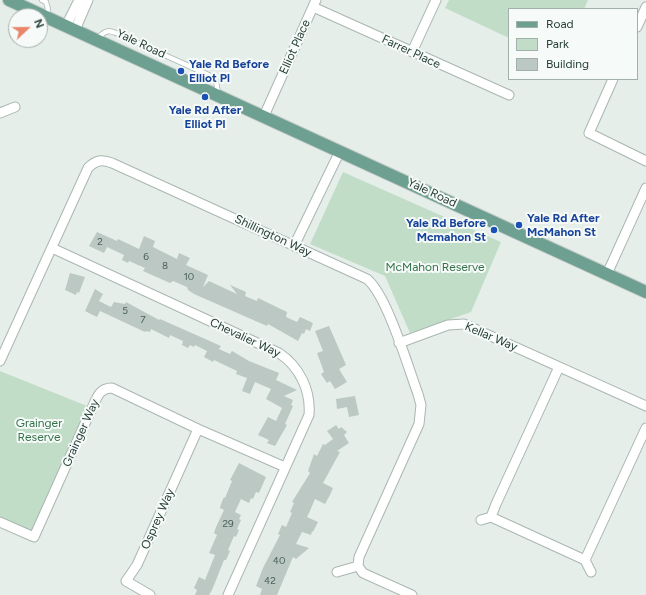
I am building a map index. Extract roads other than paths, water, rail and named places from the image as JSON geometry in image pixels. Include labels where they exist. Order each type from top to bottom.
[{"type":"main road","name":"Yale Road","points":[[9,0],[26,8]]},
{"type":"main road","name":"Yale Road","points":[[48,18],[646,292]]},
{"type":"street","points":[[71,28],[79,0]]},
{"type":"street","points":[[71,28],[88,0]]},
{"type":"street","points":[[412,52],[436,0]]},
{"type":"street","name":"Farrer Place","points":[[314,3],[412,52],[509,95]]},
{"type":"street","name":"Elliot Place","points":[[264,116],[314,3]]},
{"type":"street","points":[[638,25],[646,8]]},
{"type":"street","points":[[612,80],[585,134],[646,161]]},
{"type":"street","points":[[0,113],[15,107]]},
{"type":"street","points":[[294,246],[340,151]]},
{"type":"street","name":"Shillington Way","points":[[0,361],[88,168],[98,160],[104,160],[367,279],[374,285],[384,304],[418,394],[421,405],[421,415],[419,424],[403,462],[359,557],[358,566]]},
{"type":"street","points":[[607,274],[646,188]]},
{"type":"street","name":"Chevalier Way","points":[[52,248],[279,353],[289,359],[302,378],[310,403],[309,415],[228,595]]},
{"type":"street","name":"Kellar Way","points":[[399,343],[448,325],[464,324],[646,406]]},
{"type":"street","points":[[491,517],[559,367]]},
{"type":"street","name":"Grainger Way","points":[[0,522],[34,537],[100,392],[112,388],[285,467]]},
{"type":"street","name":"Osprey Way","points":[[150,595],[126,582],[137,565],[198,428]]},
{"type":"street","points":[[585,560],[642,450],[646,428]]},
{"type":"street","points":[[481,520],[491,517],[585,560],[591,572]]},
{"type":"street","points":[[337,572],[358,566],[364,573],[412,595]]},
{"type":"lane","points":[[42,0],[46,2],[48,8]]},
{"type":"place","name":"Yale Rd Before Elliot Pl","points":[[181,71]]},
{"type":"place","name":"Yale Rd After Elliot Pl","points":[[205,97]]},
{"type":"place","name":"Yale Rd After McMahon St","points":[[519,225]]},
{"type":"place","name":"Yale Rd Before Mcmahon St","points":[[494,230]]},
{"type":"park label","name":"McMahon Reserve","points":[[435,267]]},
{"type":"park label","name":"Grainger Reserve","points":[[39,430]]}]
